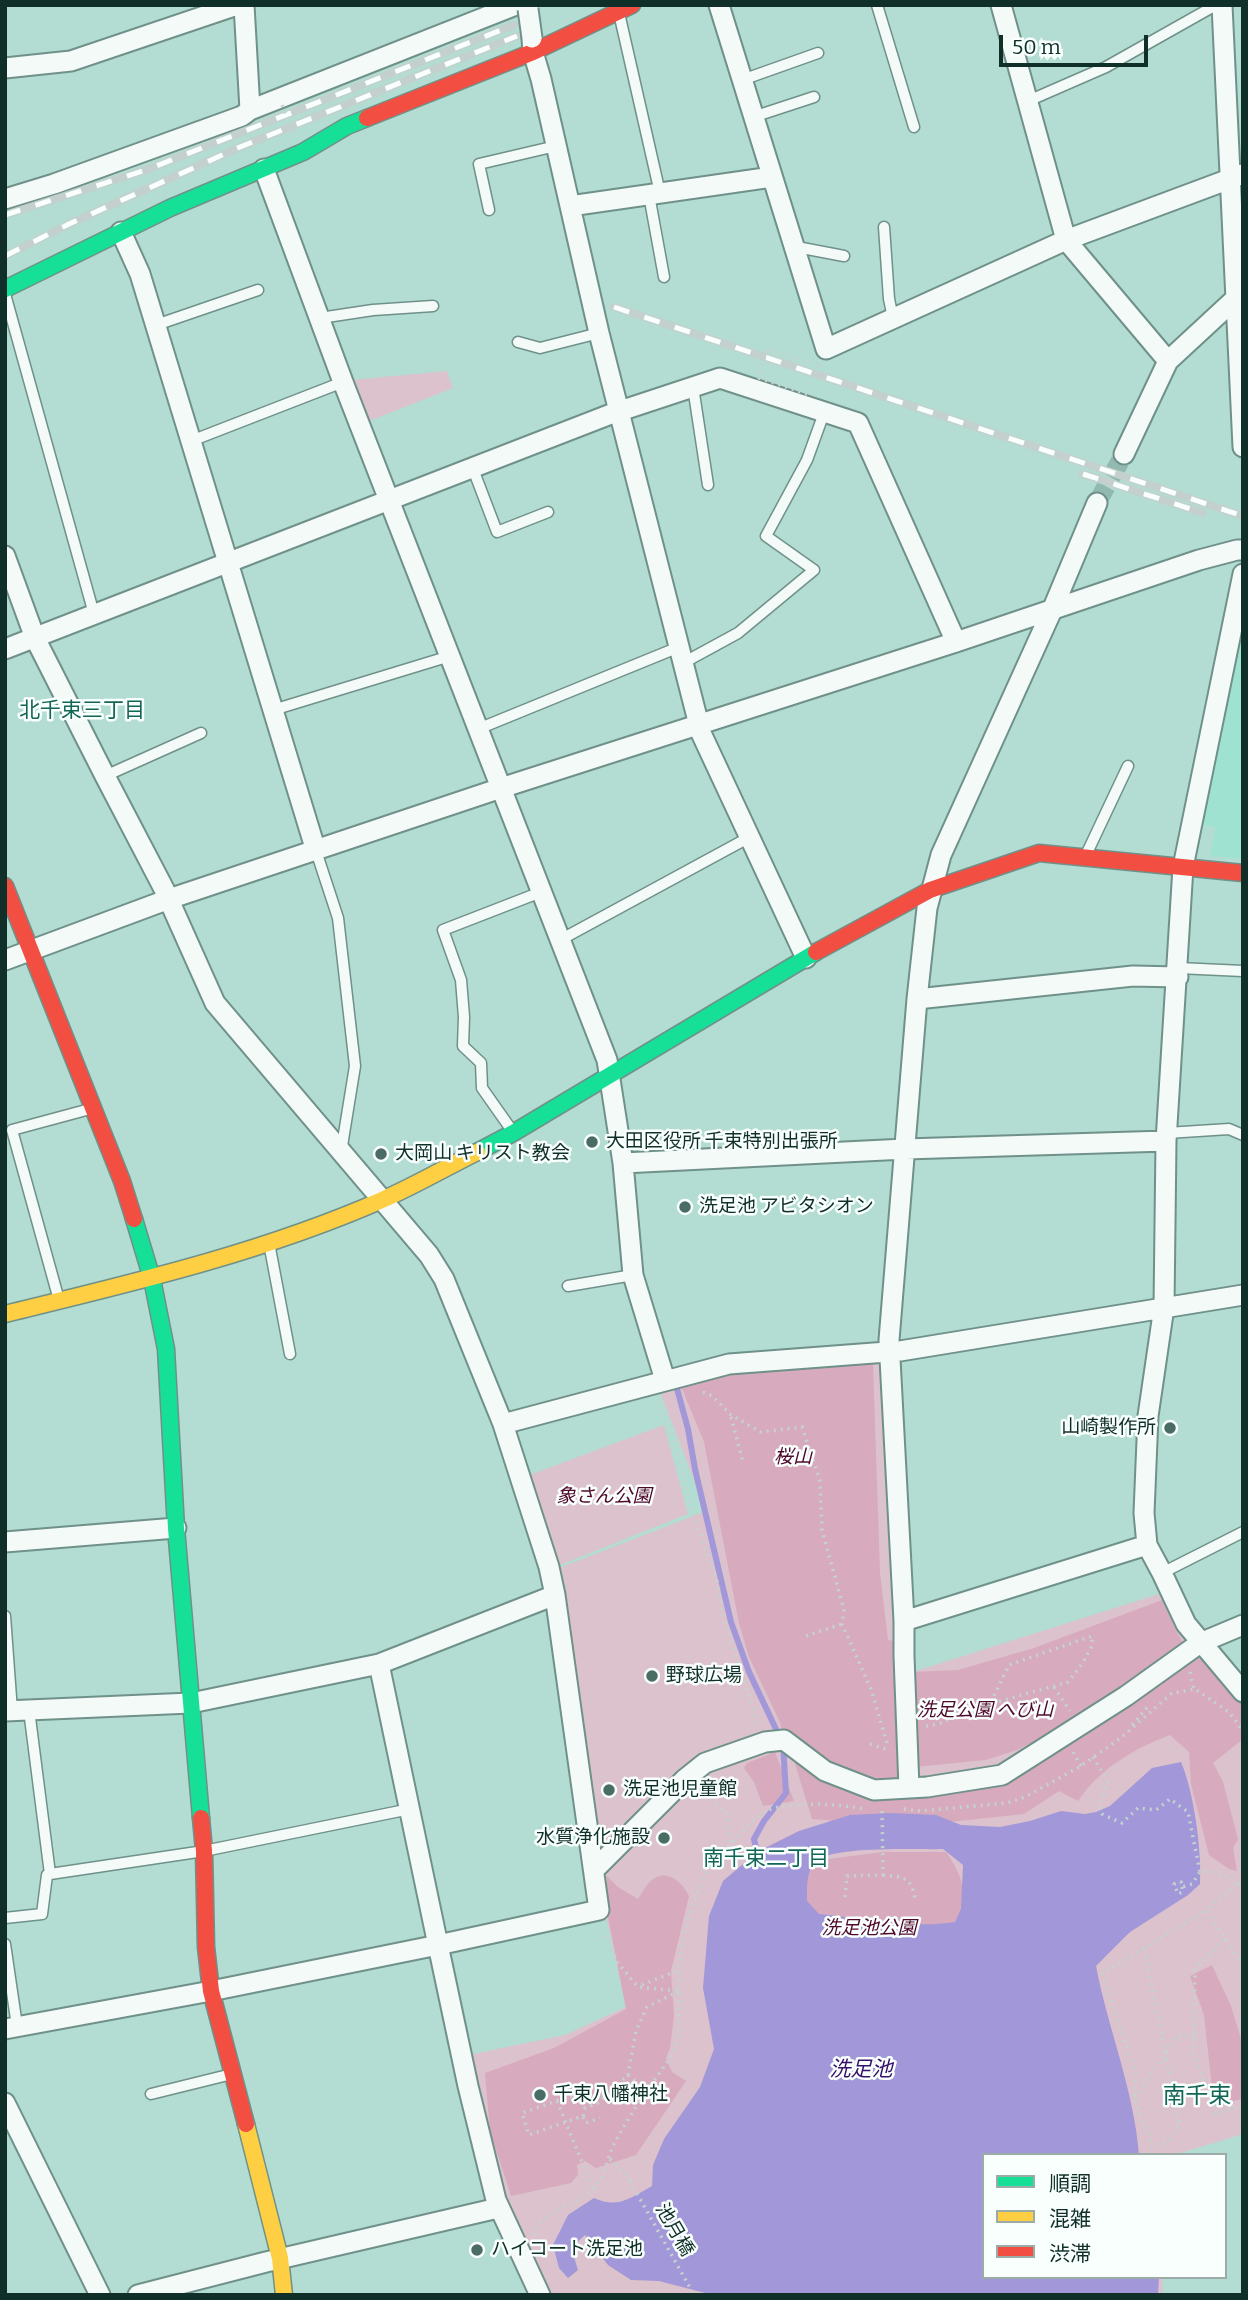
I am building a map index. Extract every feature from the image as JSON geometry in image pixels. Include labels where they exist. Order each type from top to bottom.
[{"type":"street","points":[[5,68],[71,61],[237,5]]},
{"type":"street","points":[[244,5],[250,110]]},
{"type":"street","points":[[719,5],[826,349],[1066,240],[1236,177]]},
{"type":"street","points":[[1001,5],[1066,240],[1168,360]]},
{"type":"street","points":[[1222,5],[1236,177],[1236,299],[1243,447]]},
{"type":"street","points":[[5,199],[242,116],[250,110],[523,6],[599,333],[698,724],[748,838],[806,958]]},
{"type":"street","points":[[5,291],[170,208],[303,152],[347,126],[532,45],[625,9]]},
{"type":"street","points":[[264,169],[343,382],[603,1048],[623,1163],[633,1275],[663,1381]]},
{"type":"street","points":[[570,206],[772,177]]},
{"type":"street","points":[[121,232],[140,274],[316,851]]},
{"type":"street","points":[[1124,454],[1168,360],[1236,299]]},
{"type":"street","points":[[5,649],[620,412],[720,378],[858,423],[956,642]]},
{"type":"street","points":[[909,1788],[898,1752],[907,1730],[889,1339],[917,999],[930,890],[941,855],[1053,608],[1097,503]]},
{"type":"street","points":[[5,960],[169,899],[501,788],[956,642],[1199,559],[1243,550]]},
{"type":"street","points":[[5,556],[35,638],[169,899],[215,1003],[429,1255],[444,1279],[503,1424],[549,1567],[599,1910],[211,1991],[11,2027]]},
{"type":"street","points":[[1243,574],[1183,867],[1167,1137],[1164,1307],[1148,1416],[1144,1513],[1147,1545],[1186,1624],[1243,1692]]},
{"type":"street","points":[[5,1314],[152,1279],[269,1242],[382,1200],[513,1133],[806,958],[930,890],[1039,853],[1243,873]]},
{"type":"street","points":[[5,886],[122,1181],[152,1279],[166,1349],[176,1528],[204,1851],[206,1947],[211,1991],[280,2258],[284,2295]]},
{"type":"street","points":[[917,999],[1178,972]]},
{"type":"street","points":[[623,1163],[1167,1137]]},
{"type":"street","points":[[503,1424],[729,1364],[890,1352],[1243,1295]]},
{"type":"street","points":[[5,1542],[176,1528]]},
{"type":"street","points":[[904,1621],[1147,1545]]},
{"type":"street","points":[[16,1711],[191,1703],[379,1664],[555,1595]]},
{"type":"street","points":[[595,1869],[685,1779],[705,1763],[774,1741],[825,1771],[874,1790],[909,1788],[1002,1774],[1080,1725],[1200,1643],[1243,1626]]},
{"type":"street","points":[[379,1664],[468,2086],[498,2208],[540,2295]]},
{"type":"street","points":[[5,2104],[100,2295]]},
{"type":"street","points":[[138,2295],[280,2258],[498,2208]]},
{"type":"lane","points":[[877,5],[914,127]]},
{"type":"lane","points":[[1028,101],[1106,67],[1216,5]]},
{"type":"lane","points":[[625,9],[664,277]]},
{"type":"lane","points":[[741,80],[818,53]]},
{"type":"lane","points":[[753,117],[814,97]]},
{"type":"lane","points":[[489,210],[479,164],[556,146]]},
{"type":"lane","points":[[884,227],[889,299],[893,318]]},
{"type":"lane","points":[[795,251],[802,248],[844,256]]},
{"type":"lane","points":[[156,325],[258,290]]},
{"type":"lane","points":[[5,291],[94,614]]},
{"type":"lane","points":[[320,318],[373,310],[433,306]]},
{"type":"lane","points":[[518,342],[540,348],[599,333]]},
{"type":"lane","points":[[191,441],[343,382]]},
{"type":"lane","points":[[693,387],[708,485]]},
{"type":"lane","points":[[478,729],[738,633],[814,570],[766,536],[807,460],[824,413]]},
{"type":"lane","points":[[473,469],[497,532],[548,512]]},
{"type":"lane","points":[[273,710],[450,656]]},
{"type":"lane","points":[[105,776],[201,733]]},
{"type":"lane","points":[[1086,856],[1128,766]]},
{"type":"lane","points":[[560,940],[748,838]]},
{"type":"lane","points":[[316,851],[338,918],[355,1066],[341,1153]]},
{"type":"lane","points":[[513,1133],[482,1088],[481,1063],[463,1046],[461,980],[443,930],[541,892]]},
{"type":"lane","points":[[1178,972],[1243,971]]},
{"type":"lane","points":[[59,1301],[12,1130],[94,1108]]},
{"type":"lane","points":[[1167,1137],[1229,1129],[1243,1135]]},
{"type":"lane","points":[[269,1242],[290,1354]]},
{"type":"lane","points":[[568,1286],[633,1275]]},
{"type":"lane","points":[[1162,1573],[1243,1532]]},
{"type":"lane","points":[[5,1616],[16,1711],[50,1874]]},
{"type":"lane","points":[[5,1917],[42,1914],[47,1875],[50,1874],[204,1851],[410,1809]]},
{"type":"lane","points":[[5,1944],[11,2027]]},
{"type":"lane","points":[[152,2094],[233,2074]]},
{"type":"path","points":[[282,105],[294,136]]},
{"type":"path","points":[[807,394],[759,378],[767,349],[818,366]]},
{"type":"path","points":[[774,1741],[747,1695],[722,1615],[718,1584],[693,1514],[671,1429],[663,1381],[712,1396],[731,1415],[761,1432],[802,1427],[820,1481],[822,1530],[844,1610],[842,1624],[898,1752]]},
{"type":"path","points":[[731,1415],[743,1462]]},
{"type":"path","points":[[806,1636],[842,1624]]},
{"type":"path","points":[[907,1730],[938,1724],[990,1704],[1068,1682],[1092,1646],[1091,1636],[1009,1665],[990,1704]]},
{"type":"path","points":[[1190,1670],[1195,1689],[1230,1713],[1243,1731]]},
{"type":"path","points":[[1054,1687],[1080,1725]]},
{"type":"path","points":[[1182,1887],[1192,1884],[1200,1872],[1188,1812],[1170,1799],[1156,1810],[1138,1808],[1122,1823],[1102,1814],[1099,1805],[1108,1782],[1093,1757],[1122,1737],[1172,1693],[1195,1689]]},
{"type":"path","points":[[870,1744],[898,1752]]},
{"type":"path","points":[[685,1779],[727,1814],[731,1844]]},
{"type":"path","points":[[535,2241],[535,2226],[542,2219],[593,2189],[610,2159],[613,2146],[646,2091],[671,2057],[677,2031],[678,1970],[684,1934],[707,1872],[753,1819],[768,1810],[811,1805]]},
{"type":"path","points":[[882,1810],[883,1875]]},
{"type":"path","points":[[1150,2153],[1152,2145],[1135,2099],[1136,2074],[1102,1974],[1206,1910],[1241,1884],[1208,1871],[1200,1872]]},
{"type":"path","points":[[845,1897],[847,1876],[883,1875],[904,1877],[913,1886],[915,1898]]},
{"type":"path","points":[[599,1910],[602,1930],[618,1963],[638,1987],[679,1991]]},
{"type":"path","points":[[1206,1910],[1243,1965]]},
{"type":"path","points":[[1225,1939],[1195,1969],[1194,2056],[1216,2113],[1243,2106]]},
{"type":"path","points":[[1144,1949],[1180,2125],[1168,2143],[1152,2145]]},
{"type":"path","points":[[638,1987],[678,1970]]},
{"type":"path","points":[[600,2118],[586,2123],[583,2116],[585,2108],[598,2103],[628,2075],[636,2031],[647,2007],[679,1991]]},
{"type":"path","points":[[1135,2099],[1178,2035],[1195,2036]]},
{"type":"path","points":[[628,2075],[646,2091]]},
{"type":"path","points":[[583,2116],[529,2135],[522,2113],[585,2091]]},
{"type":"path","points":[[557,2101],[593,2189]]},
{"type":"path","name":"池月橋","points":[[610,2159],[630,2181],[694,2294]]},
{"type":"path","points":[[685,2295],[694,2294]]},
{"type":"shaded area","points":[[1243,612],[1243,859],[1210,856],[1216,828],[1200,824]]},
{"type":"green space","points":[[447,371],[453,388],[369,421],[352,380]]},
{"type":"green space","name":"洗足池公園","points":[[884,1360],[897,1677],[1159,1594],[1194,1657],[1243,1708],[1243,2134],[1181,2153],[982,2153],[982,2279],[1162,2279],[1163,2295],[547,2295],[497,2189],[464,2056],[565,2035],[626,2007],[604,1907],[559,1568],[706,1511],[658,1387],[730,1367]]},
{"type":"green space","name":"桜山","points":[[873,1364],[880,1573],[888,1640],[900,1642],[903,1781],[842,1772],[785,1739],[779,1720],[749,1657],[739,1623],[704,1442],[681,1386],[769,1366]]},
{"type":"green space","name":"象さん公園","points":[[664,1425],[688,1514],[555,1567],[527,1476]]},
{"type":"green space","name":"洗足公園 へび山","points":[[1162,1600],[1190,1655],[1080,1719],[1017,1750],[986,1760],[914,1767],[913,1672],[958,1670],[1034,1648]]},
{"type":"green space","points":[[1198,1657],[1243,1697],[1243,1739],[1213,1763],[1223,1782],[1238,1839],[1233,1848],[1237,1871],[1229,1869],[1209,1855],[1191,1784],[1189,1752],[1170,1735],[1144,1746],[1107,1769],[1078,1801],[1059,1791],[1024,1814],[893,1828],[812,1819],[792,1754],[826,1779],[931,1793],[994,1787],[1131,1704],[1190,1658]]},
{"type":"green space","points":[[775,1752],[794,1801],[763,1806],[754,1782],[744,1768],[747,1763]]},
{"type":"green space","points":[[883,1852],[946,1852],[958,1872],[963,1889],[962,1928],[815,1919],[797,1901],[802,1871],[821,1860]]},
{"type":"green space","points":[[607,1876],[618,1887],[638,1899],[647,1886],[660,1876],[677,1880],[689,1896],[671,1971],[674,2015],[670,2048],[666,2058],[672,2072],[686,2081],[636,2155],[596,2168],[585,2161],[577,2165],[578,2175],[571,2183],[511,2196],[490,2131],[485,2073],[554,2048],[626,2009],[606,1906]]},
{"type":"green space","points":[[1212,1965],[1231,2006],[1241,2039],[1243,2099],[1214,2105],[1204,2015],[1190,1976]]},
{"type":"water","name":"洗足池","points":[[1181,1762],[1190,1789],[1200,1856],[1200,1884],[1188,1895],[1130,1932],[1096,1966],[1132,2107],[1139,2153],[982,2153],[982,2279],[1159,2279],[1158,2295],[713,2295],[659,2281],[631,2280],[608,2265],[585,2235],[571,2248],[578,2270],[568,2278],[559,2268],[553,2245],[568,2215],[594,2198],[610,2202],[624,2201],[652,2186],[653,2165],[664,2139],[700,2087],[714,2049],[703,1988],[709,1916],[723,1881],[757,1852],[799,1831],[850,1815],[936,1815],[961,1825],[1000,1827],[1061,1811],[1085,1814],[1110,1806],[1152,1768]],"holes":[[[943,1849],[963,1865],[961,1909],[955,1922],[938,1924],[904,1924],[819,1914],[807,1901],[811,1867],[823,1857],[837,1853]]]},
{"type":"waterway","points":[[676,1385],[731,1622],[749,1672],[783,1744],[786,1793],[754,1839],[757,1852]]},
{"type":"tunnel","points":[[1097,503],[1124,454]]},
{"type":"railway","points":[[5,215],[146,170],[514,25]]},
{"type":"railway","points":[[5,256],[240,147],[517,36]]},
{"type":"railway","points":[[614,307],[1243,516]]},
{"type":"railway","points":[[1083,474],[1203,513]]},
{"type":"traffic: fast","points":[[5,289],[170,208],[303,152],[347,126],[367,118]]},
{"type":"traffic: fast","points":[[477,1152],[816,952]]},
{"type":"traffic: fast","points":[[134,1219],[152,1279],[166,1349],[176,1528],[201,1818]]},
{"type":"traffic: slow","points":[[5,1314],[196,1265],[290,1236],[382,1200],[477,1152]]},
{"type":"traffic: slow","points":[[246,2124],[280,2258],[284,2295]]},
{"type":"traffic: jam","points":[[367,118],[533,52],[632,5]]},
{"type":"traffic: jam","points":[[816,952],[930,890],[1039,853],[1243,873]]},
{"type":"traffic: jam","points":[[5,886],[122,1181],[134,1219]]},
{"type":"traffic: jam","points":[[201,1818],[206,1947],[211,1991],[246,2124]]},
{"type":"place","name":"大田区役所 千束特別出張所","points":[[592,1142]]},
{"type":"place","name":"大岡山 キリスト教会","points":[[381,1154]]},
{"type":"place","name":"洗足池 アビタシオン","points":[[685,1207]]},
{"type":"place","name":"山崎製作所","points":[[1170,1428]]},
{"type":"place","name":"野球広場","points":[[652,1676]]},
{"type":"place","name":"洗足池児童館","points":[[609,1790]]},
{"type":"place","name":"水質浄化施設","points":[[664,1838]]},
{"type":"place","name":"千束八幡神社","points":[[540,2095]]},
{"type":"place","name":"ハイコート洗足池","points":[[477,2250]]},
{"type":"district","name":"北千束三丁目","points":[[82,711]]},
{"type":"district","name":"南千束二丁目","points":[[766,1859]]},
{"type":"district","name":"南千束","points":[[1197,2097]]}]
